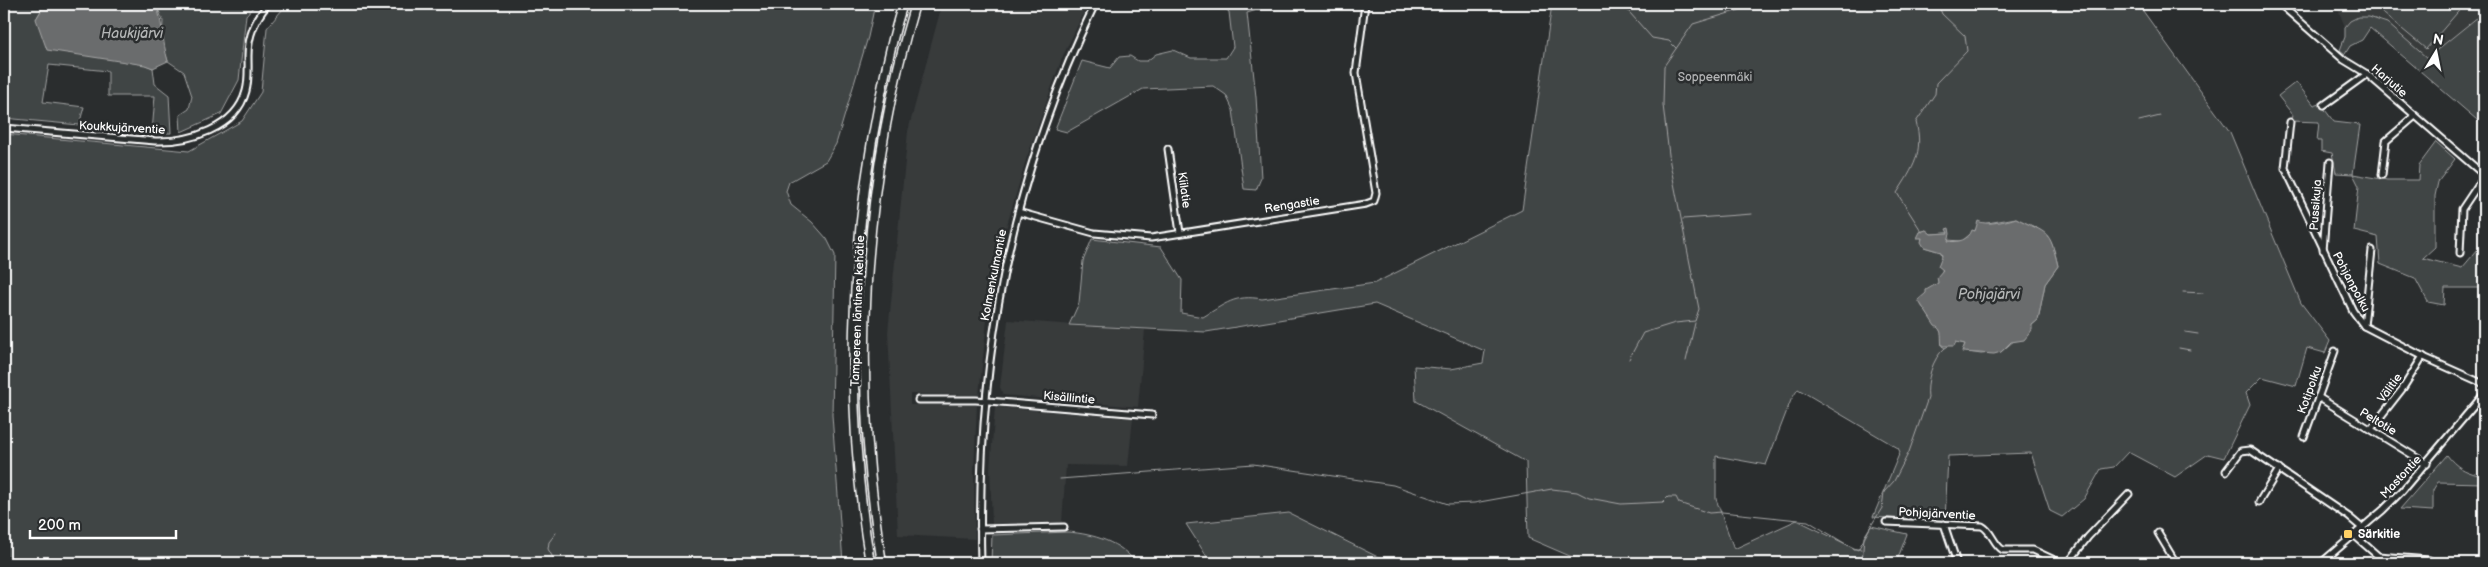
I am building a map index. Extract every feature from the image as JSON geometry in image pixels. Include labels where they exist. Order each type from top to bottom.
[{"type":"highway","name":"Tampereen läntinen kehätie","points":[[882,563],[870,471],[866,394],[868,264],[885,134],[896,75],[914,4]]},
{"type":"highway","name":"Tampereen läntinen kehätie","points":[[870,563],[859,472],[855,395],[854,335],[858,261],[873,132],[902,5]]},
{"type":"street","name":"Koukkujärventie","points":[[4,128],[167,141],[190,138],[211,129],[232,115],[243,99],[247,84],[248,45],[251,30],[268,4]]},
{"type":"street","name":"Kolmenkulmantie","points":[[981,563],[980,466],[994,323],[1018,212],[1052,105],[1095,4]]},
{"type":"street","name":"Rengastie","points":[[1018,212],[1109,236],[1151,238],[1366,204],[1374,201],[1376,193],[1356,73],[1365,4]]},
{"type":"street","name":"Harjutie","points":[[2280,4],[2344,60],[2367,74],[2484,176]]},
{"type":"street","points":[[2324,105],[2367,74]]},
{"type":"street","points":[[2382,175],[2384,145],[2415,116]]},
{"type":"street","name":"Pohjanpolku","points":[[2290,122],[2285,168],[2353,311],[2364,326],[2484,384]]},
{"type":"street","name":"Kiilatie","points":[[1168,150],[1180,233]]},
{"type":"street","name":"Pussikuja","points":[[2323,250],[2330,162]]},
{"type":"street","points":[[2460,253],[2462,209],[2484,176]]},
{"type":"street","points":[[2364,326],[2372,250]]},
{"type":"street","name":"Kotipolku","points":[[2304,436],[2335,351]]},
{"type":"street","name":"Välitie","points":[[2371,429],[2403,388],[2423,356]]},
{"type":"street","name":"Mastontie","points":[[2321,563],[2383,510],[2427,464],[2484,394]]},
{"type":"street","name":"Peltotie","points":[[2318,397],[2427,464]]},
{"type":"street","name":"Kisällintie","points":[[918,400],[985,401],[1152,415]]},
{"type":"street","points":[[2226,471],[2240,451],[2245,449],[2252,451],[2349,517],[2362,528]]},
{"type":"street","points":[[2259,502],[2279,469]]},
{"type":"street","points":[[2068,563],[2088,537],[2129,494]]},
{"type":"street","name":"Pohjajärventie","points":[[1886,522],[1982,526],[1988,529],[1999,548],[2003,550],[2033,550],[2061,563]]},
{"type":"street","points":[[1944,524],[1957,563]]},
{"type":"street","points":[[980,529],[1064,527]]},
{"type":"street","points":[[2158,533],[2176,563]]},
{"type":"street","points":[[2354,535],[2378,556],[2429,560],[2435,563]]},
{"type":"shaded area","points":[[942,4],[1088,4],[1062,58],[1026,160],[1003,239],[987,320],[979,395],[910,394],[910,405],[977,405],[974,471],[975,539],[898,535],[888,332],[908,131]]},
{"type":"shaded area","points":[[2336,4],[2480,4],[2484,8],[2484,12],[2427,58],[2382,20],[2362,17],[2350,21],[2345,27]]},
{"type":"shaded area","points":[[1008,320],[1145,330],[1138,407],[1003,395],[1000,387]]},
{"type":"shaded area","points":[[995,407],[1133,418],[1128,466],[1066,465],[1062,523],[992,524],[990,468]]},
{"type":"green space","points":[[4,4],[45,4],[36,19],[153,68],[155,84],[169,95],[171,133],[152,133],[155,96],[108,96],[108,71],[49,65],[43,102],[84,107],[79,125],[4,118]]},
{"type":"green space","points":[[156,4],[256,4],[246,15],[239,80],[221,114],[181,132],[180,115],[189,109],[192,96],[184,72],[168,61],[162,43],[163,21]]},
{"type":"green space","points":[[287,4],[875,4],[868,37],[836,144],[826,161],[789,182],[786,191],[791,205],[812,222],[827,239],[835,255],[832,415],[843,563],[4,563],[4,134],[189,151],[242,121],[261,92],[267,28]]},
{"type":"green space","points":[[1220,4],[1277,4],[1247,13],[1256,97],[1261,178],[1256,190],[1244,189],[1233,110],[1226,95],[1213,86],[1143,89],[1067,132],[1055,129],[1082,61],[1110,68],[1119,57],[1130,56],[1138,61],[1147,61],[1156,54],[1173,50],[1191,58],[1226,58],[1233,47],[1229,12]]},
{"type":"green space","name":"Soppeenmäki","points":[[1552,4],[2138,4],[2230,132],[2301,303],[2330,341],[2325,353],[2307,348],[2296,386],[2262,377],[2246,393],[2250,405],[2224,458],[2208,454],[2175,477],[2128,452],[2114,467],[2101,469],[2084,499],[2062,517],[2050,511],[2031,453],[1948,456],[1945,522],[1873,517],[1900,452],[1898,448],[1798,389],[1791,400],[1766,465],[1716,456],[1716,499],[1734,549],[1797,520],[1858,550],[1871,526],[1907,534],[1896,563],[1586,563],[1528,538],[1526,462],[1416,401],[1414,366],[1451,369],[1483,363],[1485,351],[1375,304],[1206,332],[1069,325],[1079,303],[1083,261],[1092,239],[1161,247],[1182,280],[1181,313],[1203,317],[1224,304],[1237,299],[1262,299],[1375,283],[1522,210]],"holes":[[[2016,218],[2046,234],[2058,266],[2045,284],[2038,320],[2001,352],[1981,354],[1962,351],[1965,344],[1956,342],[1945,348],[1942,346],[1942,333],[1921,305],[1925,296],[1940,280],[1942,255],[1941,252],[1924,247],[1920,232],[1926,230],[1931,234],[1948,233],[1947,240],[1962,241],[1982,224]]]},
{"type":"green space","points":[[2372,4],[2460,4],[2463,6],[2426,49]]},
{"type":"green space","points":[[2484,12],[2484,126],[2370,28],[2362,40],[2350,46],[2345,54],[2340,50],[2345,37],[2345,27],[2350,21],[2358,17],[2369,17],[2387,23],[2427,58]]},
{"type":"green space","points":[[2296,82],[2314,105],[2320,103],[2334,122],[2360,125],[2353,174],[2336,173],[2332,153],[2321,151],[2321,141],[2317,141],[2319,122],[2292,121],[2293,115],[2278,96]]},
{"type":"green space","points":[[2436,142],[2455,159],[2438,182],[2435,196],[2435,247],[2423,258],[2462,268],[2484,242],[2484,288],[2445,288],[2444,305],[2428,302],[2415,278],[2380,264],[2378,237],[2354,231],[2359,186],[2353,174],[2387,180],[2418,180],[2419,165]]},
{"type":"green space","points":[[2447,455],[2457,466],[2478,475],[2484,468],[2484,483],[2438,482],[2433,490],[2433,511],[2400,509]]},
{"type":"green space","points":[[1289,513],[1390,563],[1211,563],[1186,524]]},
{"type":"green space","points":[[1068,532],[1106,540],[1123,550],[1136,563],[991,563],[992,535]]},
{"type":"water","name":"Haukijärvi","points":[[45,4],[156,4],[168,61],[153,68],[145,65],[47,50],[36,19]]},
{"type":"water","name":"Pohjajärvi","points":[[2016,218],[2046,234],[2052,245],[2058,266],[2045,284],[2038,320],[2032,325],[2032,330],[2024,340],[2011,342],[2001,352],[1994,354],[1962,352],[1965,344],[1956,342],[1954,346],[1942,346],[1940,330],[1935,326],[1918,300],[1926,293],[1926,290],[1938,283],[1937,277],[1943,270],[1938,266],[1942,256],[1941,252],[1924,247],[1921,242],[1922,238],[1917,238],[1920,232],[1926,230],[1931,234],[1948,233],[1946,229],[1949,228],[1948,241],[1955,242],[1968,236],[1972,230],[1975,231],[1978,221],[1991,223]]},
{"type":"waterway","points":[[1622,4],[1652,38],[1669,41],[1676,48]]},
{"type":"waterway","points":[[1629,359],[1643,333],[1675,323],[1695,321],[1699,309],[1670,163],[1663,105],[1664,66],[1693,24],[1759,4]]},
{"type":"waterway","points":[[1922,232],[1897,193],[1916,160],[1919,143],[1916,122],[1935,94],[1936,83],[1967,51],[1965,36],[1942,14],[1938,4]]},
{"type":"waterway","points":[[2139,121],[2160,116]]},
{"type":"waterway","points":[[1683,219],[1752,214]]},
{"type":"waterway","points":[[2183,292],[2203,293]]},
{"type":"waterway","points":[[1686,361],[1695,323]]},
{"type":"waterway","points":[[2185,332],[2198,334]]},
{"type":"waterway","points":[[1862,563],[1864,537],[1882,508],[1884,492],[1894,481],[1909,452],[1928,398],[1928,385],[1933,364],[1940,352],[1945,348]]},
{"type":"waterway","points":[[2179,348],[2190,350]]},
{"type":"waterway","points":[[1060,479],[1253,464],[1393,485],[1448,504],[1474,503],[1552,489],[1577,492],[1589,498],[1621,504],[1663,502],[1668,497],[1676,497],[1679,503],[1709,513],[1722,512],[1808,521],[1854,549],[1861,549]]},
{"type":"waterway","points":[[556,533],[549,542],[548,549],[556,563]]},
{"type":"place","name":"Särkitie","points":[[2348,534]]}]
